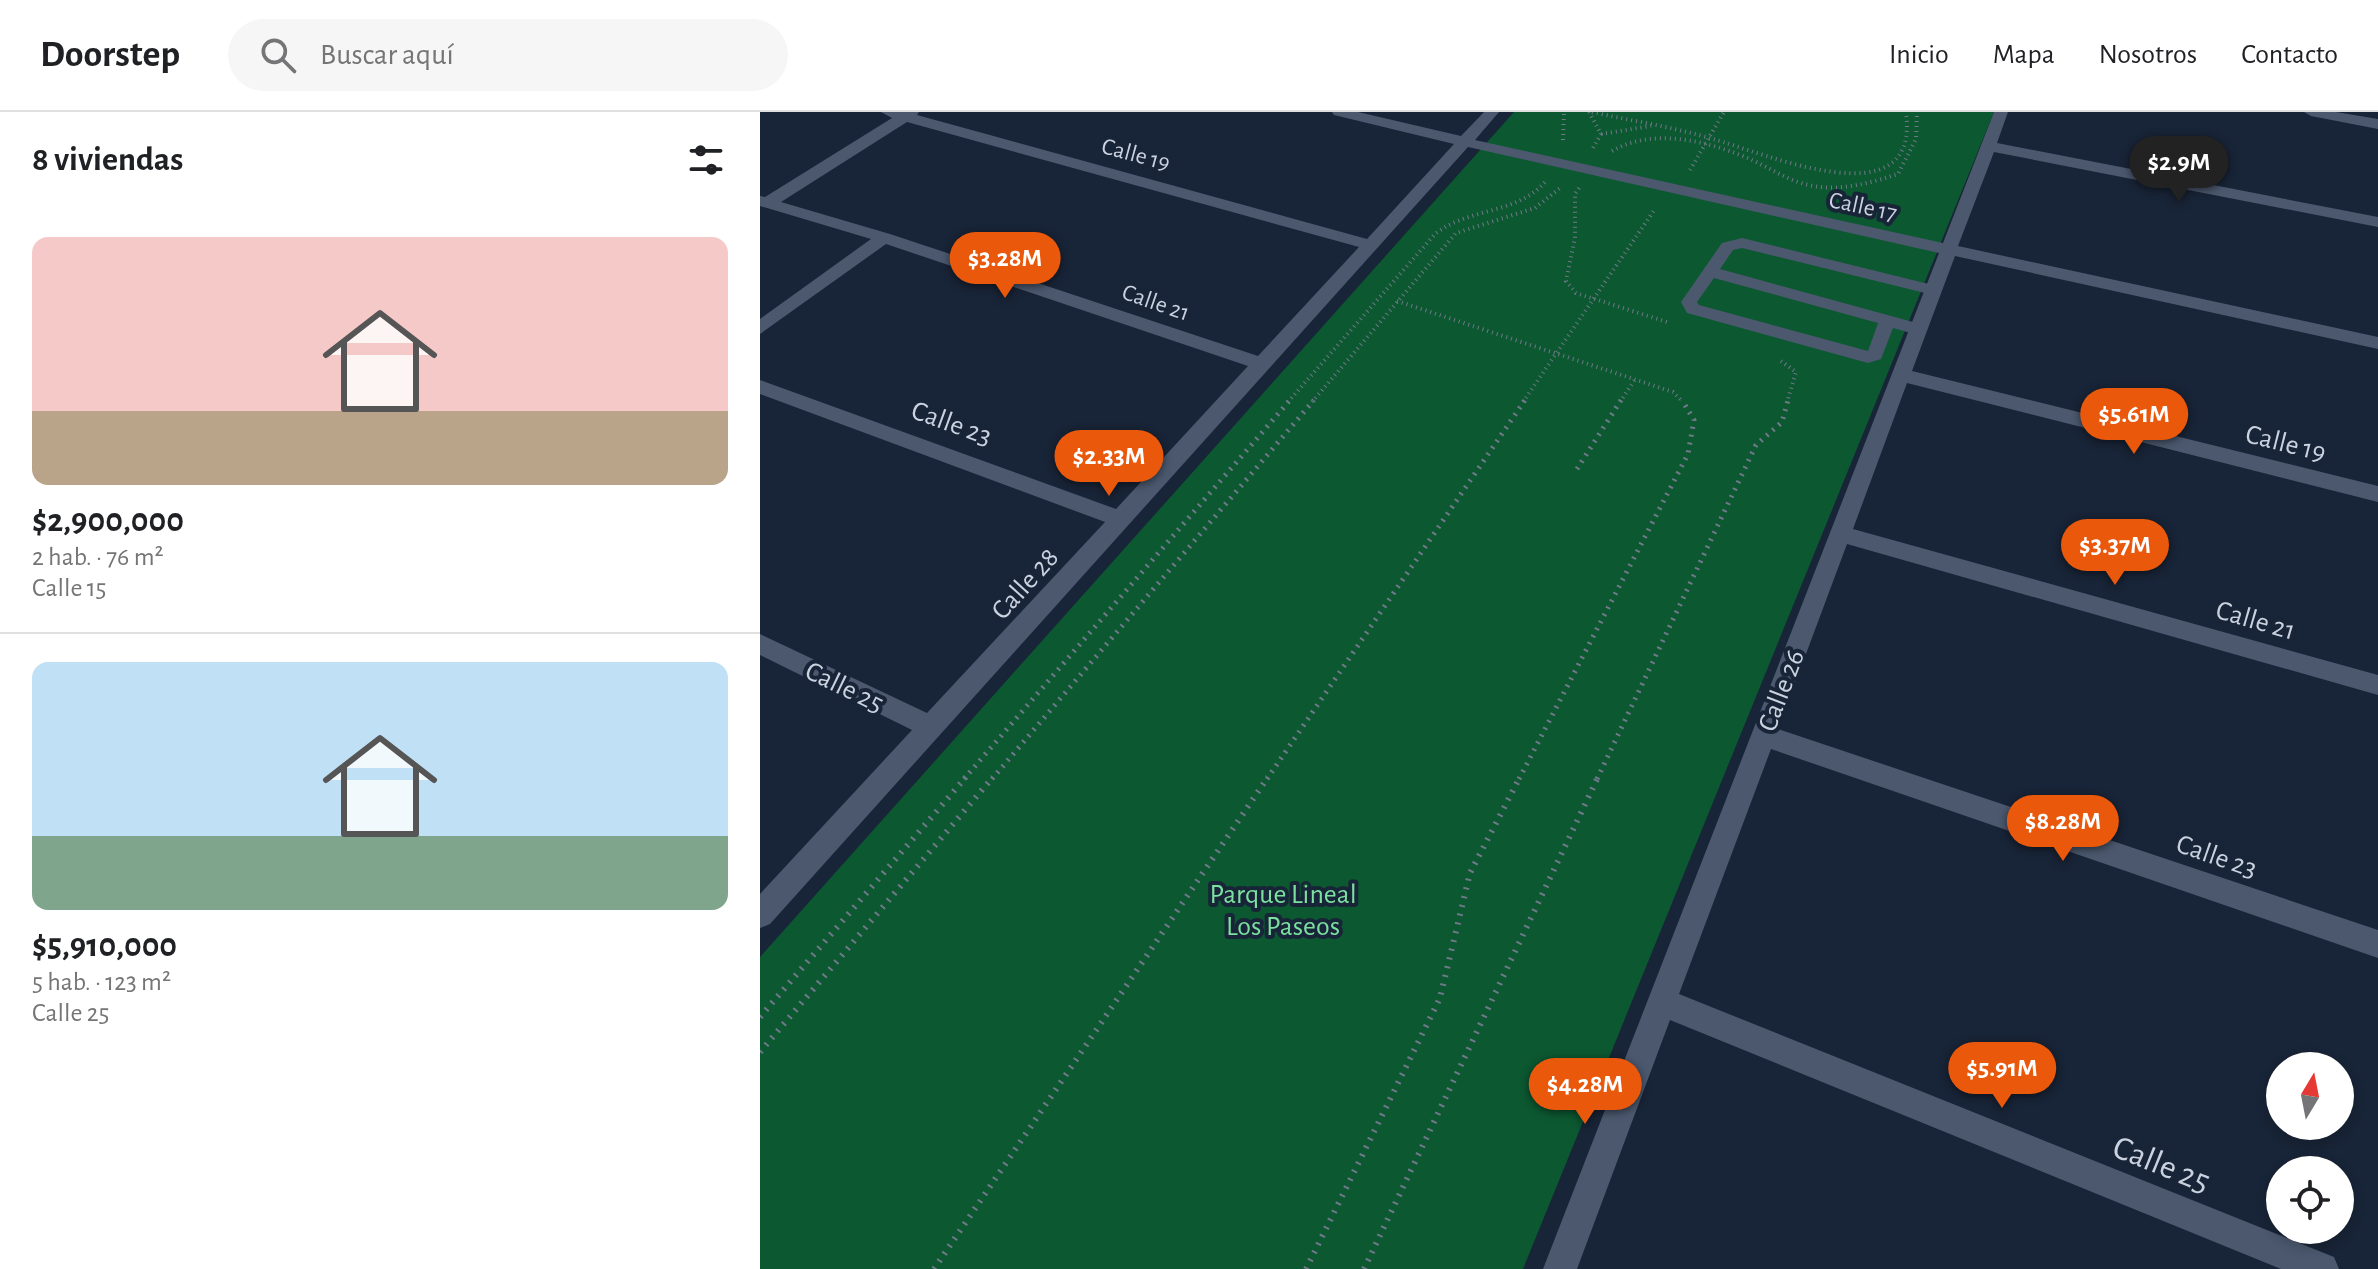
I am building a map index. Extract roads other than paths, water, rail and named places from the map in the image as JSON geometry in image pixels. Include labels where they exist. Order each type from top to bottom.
[{"type":"street","name":"Calle 17","points":[[1339,112],[1677,191],[2378,343]]},
{"type":"street","name":"Calle 28","points":[[760,914],[1492,112]]},
{"type":"street","name":"Calle 26","points":[[1560,1269],[2001,112]]},
{"type":"street","points":[[2311,112],[2378,124]]},
{"type":"street","points":[[764,202],[901,114]]},
{"type":"street","name":"Calle 19","points":[[901,114],[1370,245]]},
{"type":"street","points":[[1988,146],[2378,222]]},
{"type":"street","name":"Calle 21","points":[[764,202],[884,238],[1262,364]]},
{"type":"street","points":[[760,328],[884,238]]},
{"type":"street","name":"Calle 19","points":[[1901,375],[2378,494]]},
{"type":"street","name":"Calle 23","points":[[760,387],[1121,519]]},
{"type":"street","name":"Calle 21","points":[[1840,534],[2378,685]]},
{"type":"street","name":"Calle 25","points":[[760,644],[931,727]]},
{"type":"street","name":"Calle 23","points":[[1763,735],[2378,944]]},
{"type":"street","name":"Calle 25","points":[[1662,1002],[2322,1269]]},
{"type":"lane","points":[[1887,320],[1875,355],[1858,356],[1693,309],[1689,302],[1728,246],[1742,243],[1933,290]]},
{"type":"lane","points":[[1709,271],[1918,329]]},
{"type":"park label","name":"Parque Lineal Los Paseos","points":[[1283,909]]}]
